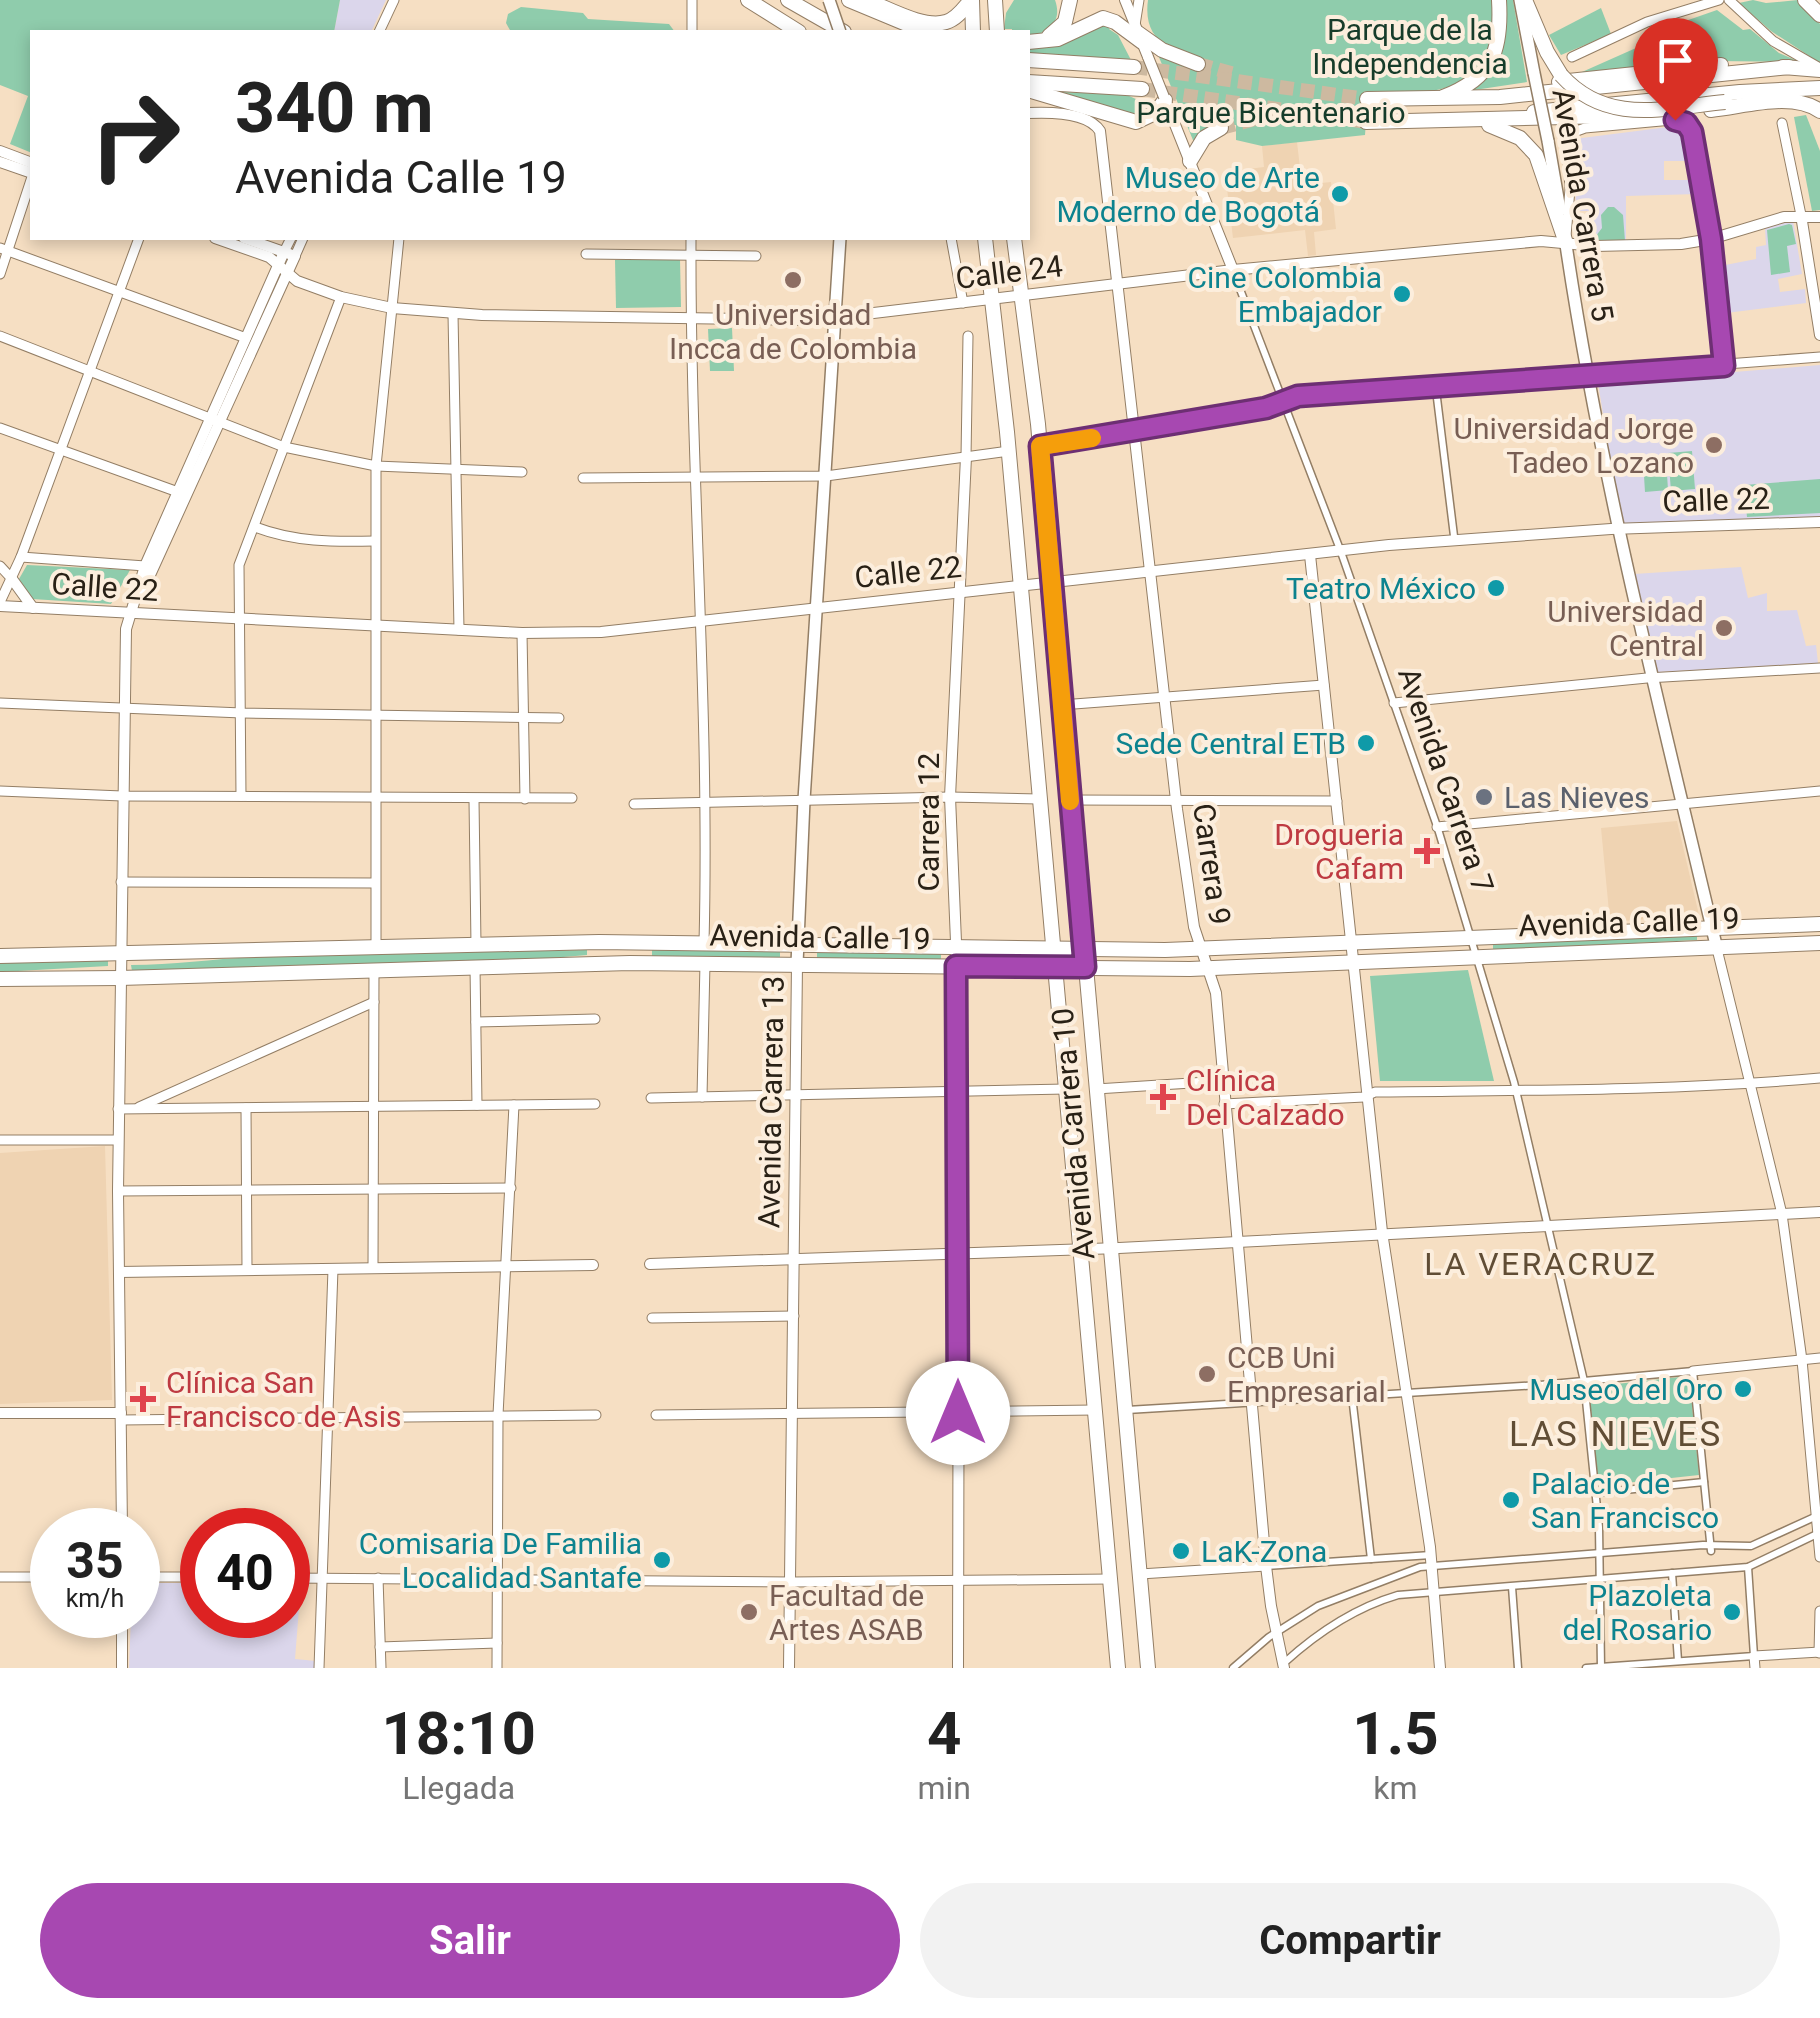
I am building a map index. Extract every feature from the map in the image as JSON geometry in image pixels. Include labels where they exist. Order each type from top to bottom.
[{"type":"main road","points":[[748,0],[796,30]]},
{"type":"main road","points":[[788,0],[839,30]]},
{"type":"main road","points":[[830,0],[841,30]]},
{"type":"main road","points":[[849,0],[921,30]]},
{"type":"main road","points":[[866,0],[926,21],[941,22],[958,15],[972,0]]},
{"type":"main road","points":[[972,0],[973,30]]},
{"type":"main road","points":[[995,0],[997,29]]},
{"type":"main road","points":[[997,29],[1006,0]]},
{"type":"main road","points":[[1030,41],[1060,30],[1070,0]]},
{"type":"main road","points":[[1434,100],[1468,84],[1488,66],[1500,39],[1499,0]]},
{"type":"main road","points":[[1522,0],[1561,75],[1584,96],[1618,110],[1793,95]]},
{"type":"main road","name":"Avenida Carrera 5","points":[[1522,0],[1617,529],[1716,945]]},
{"type":"main road","points":[[1805,0],[1820,15]]},
{"type":"main road","points":[[1030,41],[1058,39],[1103,18],[1162,50],[1198,64]]},
{"type":"main road","points":[[1030,60],[1134,68]]},
{"type":"main road","points":[[1367,98],[1500,97],[1789,67],[1820,69]]},
{"type":"main road","points":[[1030,82],[1142,89]]},
{"type":"main road","points":[[1366,122],[1650,116],[1820,88]]},
{"type":"main road","points":[[1030,91],[1136,122],[1155,114],[1165,99]]},
{"type":"main road","points":[[1414,122],[1793,95],[1814,107]]},
{"type":"main road","points":[[1474,122],[1513,134],[1530,148],[1543,172],[1550,204],[1566,242]]},
{"type":"main road","points":[[1190,161],[1204,138],[1220,128]]},
{"type":"main road","name":"Avenida Carrera 13","points":[[798,964],[804,800],[840,240]]},
{"type":"main road","name":"Avenida Carrera 10","points":[[985,240],[1009,451],[1118,1668]]},
{"type":"main road","name":"Avenida Carrera 10","points":[[1014,240],[1040,446],[1148,1668]]},
{"type":"main road","name":"Avenida Calle 19","points":[[0,956],[704,942],[1201,949],[1820,924]]},
{"type":"main road","name":"Avenida Calle 19","points":[[0,978],[705,964],[1209,968],[1820,943]]},
{"type":"street","points":[[380,30],[394,0]]},
{"type":"street","points":[[692,0],[692,30]]},
{"type":"street","name":"Avenida Carrera 7","points":[[1125,0],[1341,552],[1478,956],[1516,1090],[1584,1381],[1596,1493],[1601,1668]]},
{"type":"street","points":[[1139,0],[1141,39]]},
{"type":"street","points":[[1572,57],[1647,22],[1719,0]]},
{"type":"street","points":[[1730,0],[1773,41],[1820,69]]},
{"type":"street","name":"Carrera 9","points":[[1030,113],[1083,119],[1097,125],[1176,800],[1192,914],[1216,993],[1266,1566],[1282,1667]]},
{"type":"street","points":[[1566,242],[1570,188],[1566,149],[1570,136],[1585,128],[1672,120],[1686,123],[1692,132],[1711,239],[1724,366]]},
{"type":"street","points":[[1782,123],[1802,215],[1820,335]]},
{"type":"street","points":[[0,151],[30,162]]},
{"type":"street","points":[[0,162],[30,174]]},
{"type":"street","points":[[0,274],[4,250],[30,180]]},
{"type":"street","name":"Calle 24","points":[[220,240],[269,258],[282,270],[341,297],[392,308],[452,314],[835,319],[1233,270],[1541,240],[1655,246],[1711,239],[1774,219],[1820,216]]},
{"type":"street","points":[[0,604],[139,240]]},
{"type":"street","points":[[250,240],[290,254]]},
{"type":"street","points":[[290,254],[291,240]]},
{"type":"street","points":[[122,1508],[118,1110],[129,614],[145,566],[216,419],[246,338],[300,240]]},
{"type":"street","points":[[376,948],[376,466],[399,240]]},
{"type":"street","points":[[691,240],[703,621],[704,942]]},
{"type":"street","points":[[950,240],[963,303]]},
{"type":"street","points":[[4,250],[246,338]]},
{"type":"street","points":[[586,254],[756,256]]},
{"type":"street","points":[[129,614],[152,572],[282,270]]},
{"type":"street","points":[[241,796],[239,566],[341,297]]},
{"type":"street","points":[[452,314],[458,630]]},
{"type":"street","points":[[0,336],[284,447],[376,466],[522,472]]},
{"type":"street","name":"Carrera 12","points":[[958,1668],[958,1092],[950,797],[968,336]]},
{"type":"street","points":[[1040,446],[1266,408],[1298,396],[1820,357]]},
{"type":"street","points":[[1436,390],[1454,536]]},
{"type":"street","points":[[0,428],[178,492]]},
{"type":"street","points":[[582,478],[826,476],[1009,451]]},
{"type":"street","name":"Calle 22","points":[[0,604],[239,620],[522,633],[602,632],[1341,552],[1617,529],[1820,522]]},
{"type":"street","points":[[255,527],[295,538],[374,541]]},
{"type":"street","points":[[1310,555],[1384,1236],[1434,1592],[1440,1668]]},
{"type":"street","points":[[21,557],[145,566]]},
{"type":"street","points":[[0,566],[33,608]]},
{"type":"street","points":[[522,633],[526,799]]},
{"type":"street","points":[[1394,703],[1654,677],[1820,668]]},
{"type":"street","points":[[1061,705],[1324,685]]},
{"type":"street","points":[[0,702],[242,712],[559,718]]},
{"type":"street","points":[[0,790],[122,796],[572,798]]},
{"type":"street","points":[[1437,827],[1820,791]]},
{"type":"street","points":[[634,804],[950,797],[1039,799]]},
{"type":"street","points":[[474,800],[476,945]]},
{"type":"street","points":[[1070,800],[1337,801]]},
{"type":"street","points":[[121,882],[376,883]]},
{"type":"street","points":[[1716,945],[1782,1214],[1802,1360],[1820,1557]]},
{"type":"street","points":[[702,1097],[705,964]]},
{"type":"street","name":"Avenida Carrera 13","points":[[789,1668],[798,964]]},
{"type":"street","points":[[474,967],[477,1105]]},
{"type":"street","points":[[373,1268],[374,970]]},
{"type":"street","points":[[134,1109],[374,1002]]},
{"type":"street","points":[[476,1022],[595,1018]]},
{"type":"street","points":[[1224,1104],[1368,1094],[1749,1085],[1820,1078]]},
{"type":"street","points":[[1096,1089],[1222,1081]]},
{"type":"street","points":[[650,1098],[1066,1089]]},
{"type":"street","points":[[118,1110],[595,1104]]},
{"type":"street","points":[[498,1668],[498,1416],[514,1105]]},
{"type":"street","points":[[246,1108],[247,1270]]},
{"type":"street","points":[[0,1140],[118,1140]]},
{"type":"street","points":[[118,1190],[511,1188]]},
{"type":"street","points":[[650,1264],[1384,1236],[1820,1212]]},
{"type":"street","points":[[119,1272],[594,1265]]},
{"type":"street","points":[[320,1668],[334,1269]]},
{"type":"street","points":[[652,1318],[794,1316]]},
{"type":"street","points":[[1125,1410],[1584,1381],[1820,1358]]},
{"type":"street","points":[[1694,1371],[1711,1548]]},
{"type":"street","points":[[1352,1396],[1371,1559]]},
{"type":"street","points":[[656,1415],[1094,1410]]},
{"type":"street","points":[[0,1416],[596,1414]]},
{"type":"street","points":[[1596,1493],[1704,1482]]},
{"type":"street","points":[[1140,1574],[1371,1559],[1429,1561],[1751,1546],[1819,1515]]},
{"type":"street","points":[[1282,1667],[1326,1628],[1366,1605],[1398,1595],[1748,1567],[1820,1533]]},
{"type":"street","points":[[1233,1668],[1277,1632],[1339,1595],[1429,1561]]},
{"type":"street","points":[[1748,1567],[1755,1668]]},
{"type":"street","points":[[1672,1573],[1678,1661]]},
{"type":"street","points":[[0,1577],[30,1577]]},
{"type":"street","points":[[310,1578],[792,1582],[1110,1579]]},
{"type":"street","points":[[378,1578],[381,1668]]},
{"type":"street","points":[[1512,1588],[1518,1668]]},
{"type":"street","points":[[1586,1668],[1819,1652],[1820,1610]]},
{"type":"street","points":[[122,1638],[122,1668]]},
{"type":"street","points":[[380,1647],[497,1643]]},
{"type":"shaded area","points":[[340,0],[386,0],[372,30],[334,30]]},
{"type":"shaded area","points":[[1684,125],[1693,161],[1664,161],[1664,180],[1696,180],[1698,194],[1626,196],[1626,241],[1589,241],[1593,211],[1576,211],[1574,139]]},
{"type":"shaded area","points":[[1297,142],[1302,185],[1331,182],[1336,229],[1314,232],[1316,255],[1308,256],[1305,230],[1233,238],[1225,172],[1264,167],[1262,146]]},
{"type":"shaded area","points":[[1793,221],[1802,274],[1778,279],[1780,292],[1805,289],[1806,303],[1726,313],[1720,266],[1756,259],[1756,247],[1766,245],[1765,228]]},
{"type":"shaded area","name":"Universidad Jorge Tadeo Lozano","points":[[1820,365],[1820,518],[1621,525],[1598,383]]},
{"type":"shaded area","name":"Universidad Central","points":[[1741,567],[1748,598],[1767,593],[1767,611],[1797,610],[1806,646],[1816,645],[1818,663],[1658,672],[1634,574]]},
{"type":"shaded area","points":[[1677,821],[1699,915],[1610,922],[1601,828]]},
{"type":"shaded area","points":[[105,1146],[112,1400],[0,1404],[0,1153]]},
{"type":"shaded area","points":[[160,1583],[180,1583],[180,1638],[297,1638],[295,1659],[316,1661],[315,1668],[129,1668],[130,1638],[160,1638]]},
{"type":"green space","points":[[0,0],[340,0],[334,30],[30,30],[30,152],[10,144],[28,96],[0,85]]},
{"type":"green space","points":[[1014,0],[1055,0],[1057,8],[1052,25],[1030,36],[1030,30],[1004,29],[1006,13]]},
{"type":"green space","name":"Parque de la Independencia","points":[[1148,0],[1495,0],[1494,30],[1488,53],[1477,70],[1461,82],[1419,93],[1368,95],[1365,135],[1262,146],[1236,140],[1236,125],[1227,125],[1195,145],[1154,45],[1209,64],[1173,50],[1156,36],[1150,27]]},
{"type":"green space","points":[[1503,0],[1513,0],[1527,82],[1461,92],[1480,81]]},
{"type":"green space","points":[[1798,0],[1820,24],[1820,63],[1771,31],[1739,3]]},
{"type":"green space","points":[[521,7],[583,13],[588,19],[669,24],[674,30],[510,30],[506,23],[508,14]]},
{"type":"green space","points":[[1601,8],[1611,34],[1561,55],[1549,35]]},
{"type":"green space","points":[[1717,10],[1743,30],[1750,29],[1779,53],[1800,62],[1716,61],[1573,76],[1663,36],[1673,43],[1678,36],[1674,25]]},
{"type":"green space","points":[[1100,24],[1110,26],[1118,35],[1131,60],[1030,57],[1030,47]]},
{"type":"green space","points":[[1043,91],[1127,95],[1151,106],[1139,118]]},
{"type":"green space","points":[[1806,115],[1820,151],[1820,210],[1812,211],[1794,117]]},
{"type":"green space","points":[[1608,207],[1623,215],[1625,241],[1592,241],[1602,228],[1601,215]]},
{"type":"green space","points":[[1789,224],[1796,244],[1787,246],[1790,272],[1771,275],[1767,230]]},
{"type":"green space","points":[[680,259],[681,307],[616,308],[615,260]]},
{"type":"green space","points":[[732,328],[734,371],[710,371],[708,329]]},
{"type":"green space","points":[[1692,451],[1695,489],[1671,491],[1668,453]]},
{"type":"green space","points":[[1666,457],[1668,490],[1645,492],[1643,459]]},
{"type":"green space","points":[[1820,479],[1820,513],[1747,517],[1744,485]]},
{"type":"green space","points":[[27,565],[130,570],[111,604],[32,599],[19,579]]},
{"type":"green space","points":[[1697,931],[1697,940],[1493,950],[1493,943]]},
{"type":"green space","points":[[587,950],[587,955],[505,962],[132,971],[131,965],[254,957]]},
{"type":"green space","points":[[652,950],[780,951],[780,958],[652,957]]},
{"type":"green space","points":[[817,952],[941,954],[941,959],[817,960]]},
{"type":"green space","points":[[108,960],[108,966],[0,972],[0,963]]},
{"type":"green space","points":[[1468,970],[1494,1081],[1380,1081],[1370,976]]},
{"type":"green space","points":[[1689,1376],[1699,1475],[1598,1486],[1589,1387]]},
{"type":"tunnel","points":[[1198,64],[1238,75]]},
{"type":"tunnel","points":[[1134,67],[1367,99]]},
{"type":"tunnel","points":[[1142,89],[1366,122]]},
{"type":"tunnel","points":[[1221,128],[1278,113]]},
{"type":"slow traffic","points":[[1070,801],[1040,446],[1092,438]]},
{"type":"place","name":"Museo de Arte Moderno de Bogotá","points":[[1340,194]]},
{"type":"place","name":"Universidad Incca de Colombia","points":[[793,280]]},
{"type":"place","name":"Cine Colombia Embajador","points":[[1402,294]]},
{"type":"place","name":"Universidad Jorge Tadeo Lozano","points":[[1714,445]]},
{"type":"place","name":"Teatro México","points":[[1496,588]]},
{"type":"place","name":"Universidad Central","points":[[1724,628]]},
{"type":"place","name":"Sede Central ETB","points":[[1366,743]]},
{"type":"place","name":"Las Nieves","points":[[1484,797]]},
{"type":"place","name":"Drogueria Cafam","points":[[1427,851]]},
{"type":"place","name":"Clínica Del Calzado","points":[[1163,1097]]},
{"type":"place","name":"CCB Uni Empresarial","points":[[1207,1374]]},
{"type":"place","name":"Museo del Oro","points":[[1743,1389]]},
{"type":"place","name":"Clínica San Francisco de Asis","points":[[143,1399]]},
{"type":"place","name":"Palacio de San Francisco","points":[[1511,1500]]},
{"type":"place","name":"LaK-Zona","points":[[1181,1551]]},
{"type":"place","name":"Comisaria De Familia Localidad Santafe","points":[[662,1560]]},
{"type":"place","name":"Facultad de Artes ASAB","points":[[749,1612]]},
{"type":"place","name":"Plazoleta del Rosario","points":[[1732,1612]]},
{"type":"district","name":"LA VERACRUZ","points":[[1541,1264]]},
{"type":"district","name":"LAS NIEVES","points":[[1616,1434]]},
{"type":"route","points":[[958,1413],[956,966],[1085,967],[1040,446],[1266,408],[1298,396],[1724,366],[1711,239],[1692,132],[1686,123],[1675,120]]},
{"type":"park label","name":"Parque Bicentenario","points":[[1271,112]]}]
